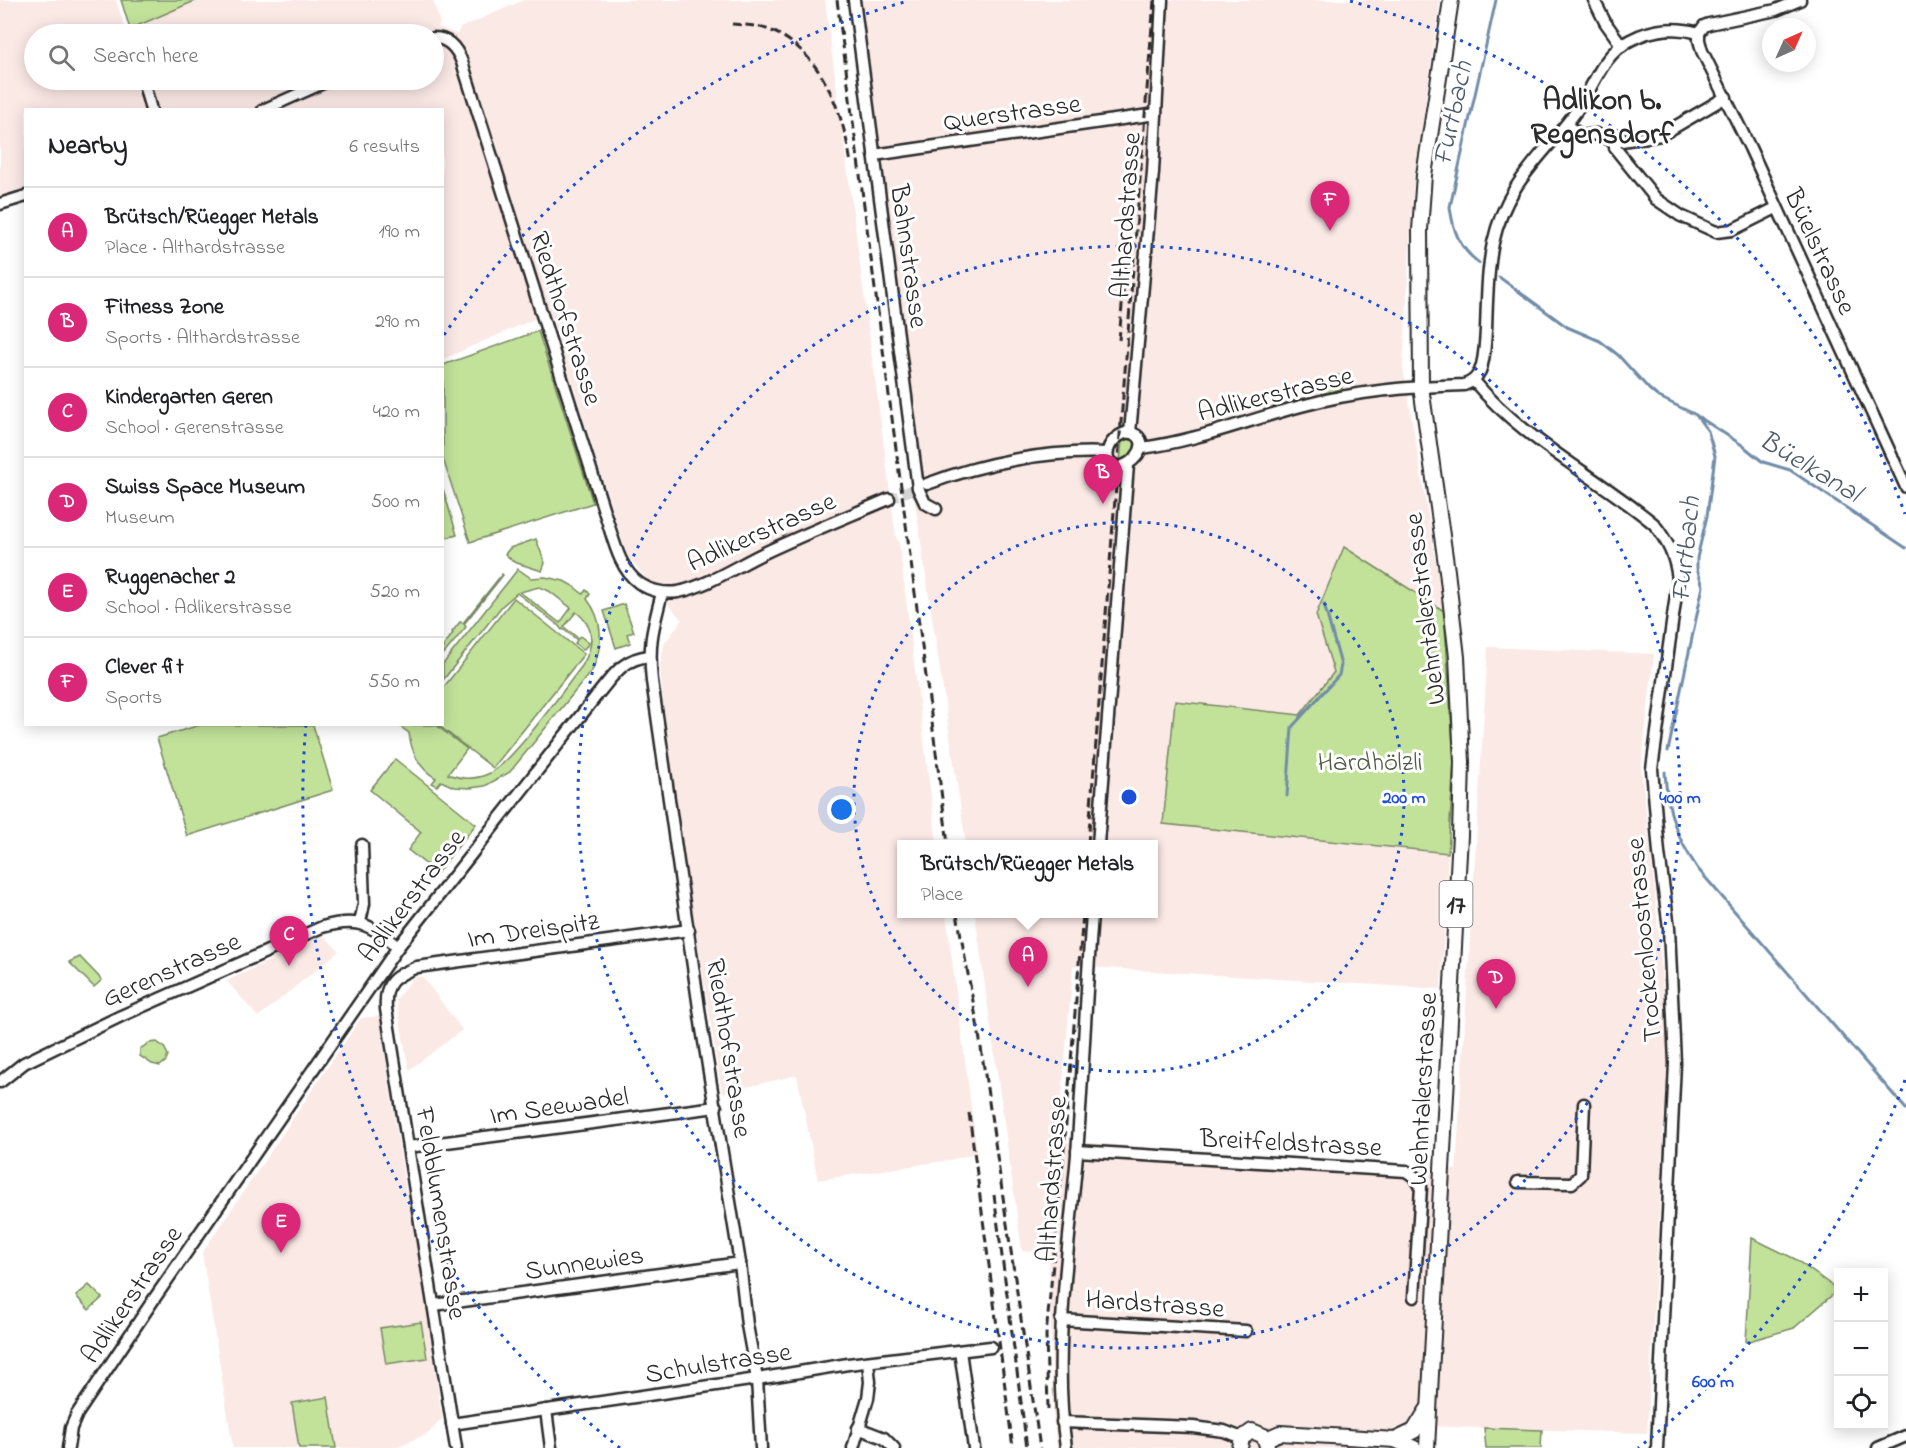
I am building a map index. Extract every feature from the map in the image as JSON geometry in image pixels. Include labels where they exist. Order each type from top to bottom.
[{"type":"main road","name":"17","points":[[1421,387],[1420,230],[1422,197],[1451,0]]},
{"type":"main road","name":"Wehntalerstrasse","points":[[1421,387],[1455,628],[1462,762],[1459,860],[1427,1448]]},
{"type":"main road","points":[[1395,1440],[1414,1431],[1429,1407]]},
{"type":"main road","points":[[1241,1443],[1252,1431],[1260,1433],[1267,1444],[1280,1433],[1395,1440],[1414,1448]]},
{"type":"street","name":"Bahnstrasse","points":[[854,0],[918,488],[925,503],[936,509]]},
{"type":"street","name":"Althardstrasse","points":[[1130,433],[1153,172],[1162,0]]},
{"type":"street","points":[[1594,0],[1605,22],[1622,46]]},
{"type":"street","points":[[1421,387],[1464,385],[1474,381],[1481,366],[1485,345],[1491,256],[1500,216],[1526,171],[1580,106],[1605,63],[1622,46],[1639,35],[1660,29],[1699,33],[1704,26],[1709,24],[1776,10],[1800,0]]},
{"type":"street","name":"Büelstrasse","points":[[1699,33],[1702,51],[1726,96],[1906,487]]},
{"type":"street","name":"Riedthofstrasse","points":[[444,41],[458,51],[462,62],[618,553],[630,575],[638,583],[662,592]]},
{"type":"street","points":[[146,90],[150,108]]},
{"type":"street","points":[[267,108],[308,90]]},
{"type":"street","points":[[1566,125],[1582,136],[1596,134],[1615,142],[1661,135],[1726,96]]},
{"type":"street","name":"Querstrasse","points":[[874,155],[1156,114]]},
{"type":"street","points":[[1615,142],[1615,148],[1656,199],[1682,216],[1716,232],[1732,230],[1776,208]]},
{"type":"street","points":[[0,204],[24,197]]},
{"type":"street","name":"Trockenloostrasse","points":[[1474,381],[1514,422],[1654,524],[1665,537],[1677,567],[1678,580],[1652,769],[1669,928],[1675,1056],[1657,1448]]},
{"type":"street","name":"Adlikerstrasse","points":[[1142,448],[1187,439],[1347,395],[1421,387]]},
{"type":"street","points":[[1098,840],[1128,465],[1142,448],[1140,439],[1130,433],[1123,434],[1114,440],[1107,453],[1108,460],[1115,466],[1128,465]]},
{"type":"street","points":[[927,484],[1008,462],[1061,455],[1107,453]]},
{"type":"street","name":"Adlikerstrasse","points":[[68,1448],[71,1428],[77,1414],[398,947],[597,695],[625,663],[649,656],[650,637],[662,592],[679,592],[694,587],[765,552],[889,499]]},
{"type":"street","name":"Riedthofstrasse","points":[[649,656],[702,1029],[757,1379],[761,1448]]},
{"type":"street","points":[[362,845],[364,904],[360,922],[398,947]]},
{"type":"street","name":"Althardstrasse","points":[[1066,1448],[1062,1422],[1061,1320],[1077,1151],[1092,918]]},
{"type":"street","name":"Gerenstrasse","points":[[0,1082],[24,1063],[273,947],[341,922],[360,922]]},
{"type":"street","name":"Im Dreispitz","points":[[388,986],[399,974],[417,967],[689,930]]},
{"type":"street","name":"Feldblumenstrasse","points":[[388,986],[386,1009],[456,1448]]},
{"type":"street","points":[[1518,1182],[1572,1183],[1581,1175],[1584,1104]]},
{"type":"street","name":"Im Seewadel","points":[[408,1148],[716,1107]]},
{"type":"street","name":"Breitfeldstrasse","points":[[1077,1151],[1406,1172],[1415,1177],[1421,1187],[1414,1298]]},
{"type":"street","name":"Sunnewies","points":[[434,1305],[740,1263]]},
{"type":"street","name":"Hardstrasse","points":[[1061,1320],[1246,1331]]},
{"type":"street","name":"Schulstrasse","points":[[452,1424],[848,1364],[991,1347]]},
{"type":"street","points":[[960,1351],[974,1448]]},
{"type":"street","points":[[854,1448],[868,1398],[870,1382],[868,1362]]},
{"type":"street","points":[[546,1410],[551,1448]]},
{"type":"street","points":[[1062,1422],[1192,1427],[1224,1431],[1241,1443]]},
{"type":"street","points":[[858,1428],[884,1438],[894,1448]]},
{"type":"street","points":[[1878,1448],[1906,1436]]},
{"type":"shaded area","points":[[0,0],[116,0],[124,24],[24,24],[24,90],[444,90],[444,29],[457,34],[460,28],[524,0],[825,0],[936,840],[897,840],[897,918],[947,918],[977,1153],[950,1160],[818,1180],[797,1075],[722,1093],[668,758],[660,665],[664,644],[682,620],[629,558],[625,550],[550,312],[444,359],[444,108],[24,108],[24,191],[0,199]]},
{"type":"shaded area","points":[[197,0],[433,0],[440,23],[142,24]]},
{"type":"shaded area","points":[[848,0],[1440,0],[1413,189],[1403,367],[1444,611],[1345,548],[1316,615],[1334,672],[1300,715],[1175,701],[1240,831],[1448,853],[1441,989],[1073,966],[1058,1141],[1456,1170],[1488,647],[1654,654],[1641,769],[1655,894],[1668,1048],[1647,1433],[1418,1426],[1416,1448],[1057,1448],[1053,1418],[1049,1253],[1022,1251],[976,918],[1158,918],[1158,840],[965,840],[905,436]]},
{"type":"shaded area","points":[[323,935],[339,951],[258,1017],[227,981]]},
{"type":"shaded area","points":[[422,976],[462,1030],[409,1070],[396,1000],[412,979]]},
{"type":"shaded area","points":[[379,1016],[407,1200],[411,1205],[442,1418],[429,1433],[394,1448],[233,1448],[202,1253],[361,1018]]},
{"type":"green space","points":[[121,0],[197,0],[142,24],[128,24]]},
{"type":"green space","points":[[538,331],[593,503],[470,542],[444,462],[444,365]]},
{"type":"green space","points":[[1339,375],[1342,389],[1321,394],[1321,390],[1333,383]]},
{"type":"green space","points":[[1134,439],[1137,447],[1128,459],[1120,462],[1122,440]]},
{"type":"green space","points":[[444,492],[457,535],[444,538]]},
{"type":"green space","points":[[536,539],[545,563],[542,571],[514,562],[505,554],[510,548]]},
{"type":"green space","name":"Hardhölzli","points":[[1344,547],[1444,611],[1454,761],[1448,853],[1163,824],[1175,701],[1300,715],[1334,672],[1316,615]]},
{"type":"green space","points":[[518,569],[531,578],[545,577],[564,581],[583,594],[586,590],[590,594],[587,599],[597,616],[600,633],[599,651],[593,669],[510,772],[485,786],[454,787],[441,781],[437,786],[432,783],[436,778],[425,770],[414,753],[409,733],[399,726],[437,726],[467,749],[448,774],[468,778],[488,774],[523,742],[582,666],[589,651],[590,630],[576,612],[564,627],[589,643],[583,650],[575,643],[577,640],[517,593],[502,606],[444,679],[444,663]],"holes":[[[539,587],[549,591],[571,608],[560,623],[520,592]]]},
{"type":"green space","points":[[502,574],[464,624],[466,627],[444,654],[444,646],[452,632],[460,622],[463,623]]},
{"type":"green space","points":[[514,598],[584,654],[493,768],[439,726],[444,726],[444,687]]},
{"type":"green space","points":[[624,604],[634,632],[627,634],[630,643],[616,648],[604,611]]},
{"type":"green space","points":[[197,726],[313,726],[333,790],[187,836],[157,738]]},
{"type":"green space","points":[[395,759],[476,824],[437,873],[408,850],[421,832],[370,790]]},
{"type":"green space","points":[[80,957],[102,980],[94,987],[69,962]]},
{"type":"green space","points":[[157,1042],[164,1047],[168,1055],[166,1061],[160,1066],[140,1056],[140,1049],[149,1043]]},
{"type":"green space","points":[[1752,1238],[1795,1259],[1834,1287],[1834,1293],[1794,1328],[1746,1342]]},
{"type":"green space","points":[[89,1285],[102,1298],[89,1310],[76,1296]]},
{"type":"green space","points":[[421,1322],[427,1358],[386,1364],[380,1328]]},
{"type":"green space","points":[[328,1397],[336,1448],[299,1448],[292,1403]]},
{"type":"green space","points":[[1484,1428],[1542,1430],[1541,1448],[1486,1448]]},
{"type":"waterway","name":"Furtbach","points":[[1479,263],[1466,251],[1458,238],[1450,207],[1496,0]]},
{"type":"waterway","name":"Furtbach","points":[[1499,277],[1567,327],[1600,341],[1618,355],[1657,396],[1696,415],[1708,431],[1715,456],[1707,516],[1697,558],[1697,569],[1703,586],[1668,751]]},
{"type":"waterway","name":"Büelkanal","points":[[1699,417],[1742,445],[1763,462],[1790,470],[1906,548]]},
{"type":"waterway","points":[[1287,796],[1292,727],[1339,675],[1341,665],[1324,604]]},
{"type":"waterway","name":"Furtbach","points":[[1665,772],[1668,799],[1678,835],[1698,869],[1906,1109]]},
{"type":"tunnel","points":[[889,499],[924,485]]},
{"type":"railway","points":[[837,0],[947,840]]},
{"type":"railway","points":[[1088,840],[1154,0]]},
{"type":"railway","points":[[732,24],[760,27],[781,35],[813,63],[825,81],[842,122],[851,164]]},
{"type":"railway","points":[[1119,340],[1126,260]]},
{"type":"railway","points":[[958,918],[979,1034],[1040,1448]]},
{"type":"railway","points":[[1048,1409],[1046,1335],[1083,918]]},
{"type":"railway","points":[[969,1113],[1013,1448]]},
{"type":"railway","points":[[1048,1250],[1048,1196],[1054,1115]]},
{"type":"railway","points":[[994,1195],[1027,1448]]},
{"type":"place","name":"Clever fit","points":[[1330,231]]},
{"type":"place","name":"Fitness Zone","points":[[1103,504]]},
{"type":"place","name":"Kindergarten Geren","points":[[289,966]]},
{"type":"place","name":"Brütsch/Rüegger Metals","points":[[1028,987]]},
{"type":"place","name":"Swiss Space Museum","points":[[1496,1009]]},
{"type":"place","name":"Ruggenacher 2","points":[[281,1253]]},
{"type":"district","name":"Adlikon b. Regensdorf","points":[[1602,116]]}]
